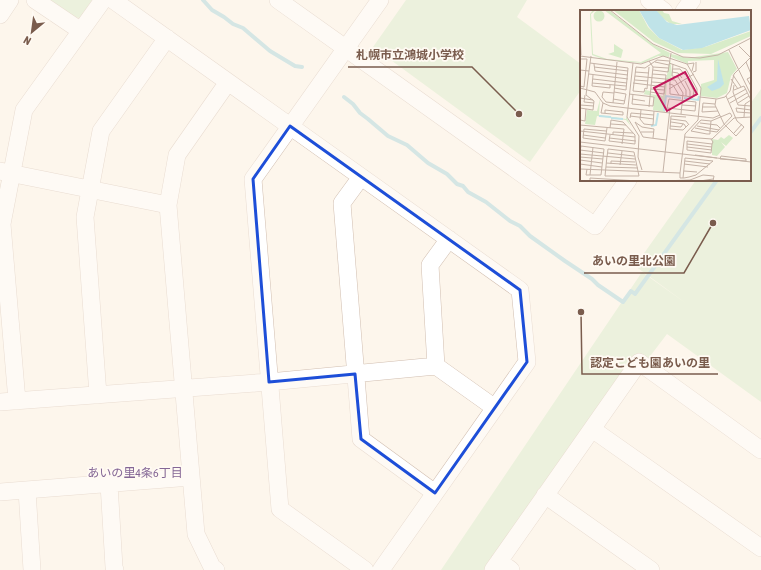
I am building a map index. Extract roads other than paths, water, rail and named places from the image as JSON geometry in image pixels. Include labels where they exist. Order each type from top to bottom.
[{"type":"street","points":[[0,14],[10,0]]},
{"type":"street","points":[[35,0],[81,32]]},
{"type":"street","points":[[17,401],[2,224],[6,172],[24,110],[103,0]]},
{"type":"street","points":[[113,0],[520,290],[527,362],[381,570]]},
{"type":"street","points":[[278,0],[595,226],[627,181]]},
{"type":"street","points":[[365,570],[280,509],[253,179],[380,0]]},
{"type":"street","points":[[648,0],[663,10]]},
{"type":"street","points":[[685,10],[692,0]]},
{"type":"street","points":[[98,395],[85,217],[101,131],[167,38]]},
{"type":"street","points":[[216,570],[212,567],[196,534],[168,205],[177,155],[228,82]]},
{"type":"street","points":[[6,172],[168,205]]},
{"type":"street","points":[[361,177],[342,203],[361,439],[435,493]]},
{"type":"street","points":[[436,366],[430,265],[449,239]]},
{"type":"street","points":[[501,567],[545,495],[639,362],[761,450]]},
{"type":"street","points":[[0,402],[269,382],[436,366],[495,408]]},
{"type":"street","points":[[592,429],[761,548]]},
{"type":"street","points":[[0,492],[191,477]]},
{"type":"street","points":[[109,484],[115,570]]},
{"type":"street","points":[[27,490],[32,570]]},
{"type":"street","points":[[545,495],[650,570]]},
{"type":"waterway","points":[[203,0],[212,10],[233,24],[243,28],[270,51],[295,66],[302,67]]},
{"type":"waterway","points":[[344,97],[353,104],[360,113],[388,136],[407,145],[428,163],[447,174],[457,184],[463,186],[468,192],[486,202],[510,221],[520,226],[530,236],[623,302],[631,291],[635,294],[716,181]]},
{"type":"waterway","points":[[751,132],[761,118]]},
{"type":"place","name":"札幌市立鴻城小学校","points":[[519,114]]},
{"type":"place","name":"あいの里北公園","points":[[713,223]]},
{"type":"place","name":"認定こども園あいの里","points":[[581,312]]},
{"type":"district","name":"あいの里4条6丁目","points":[[135,473]]}]
